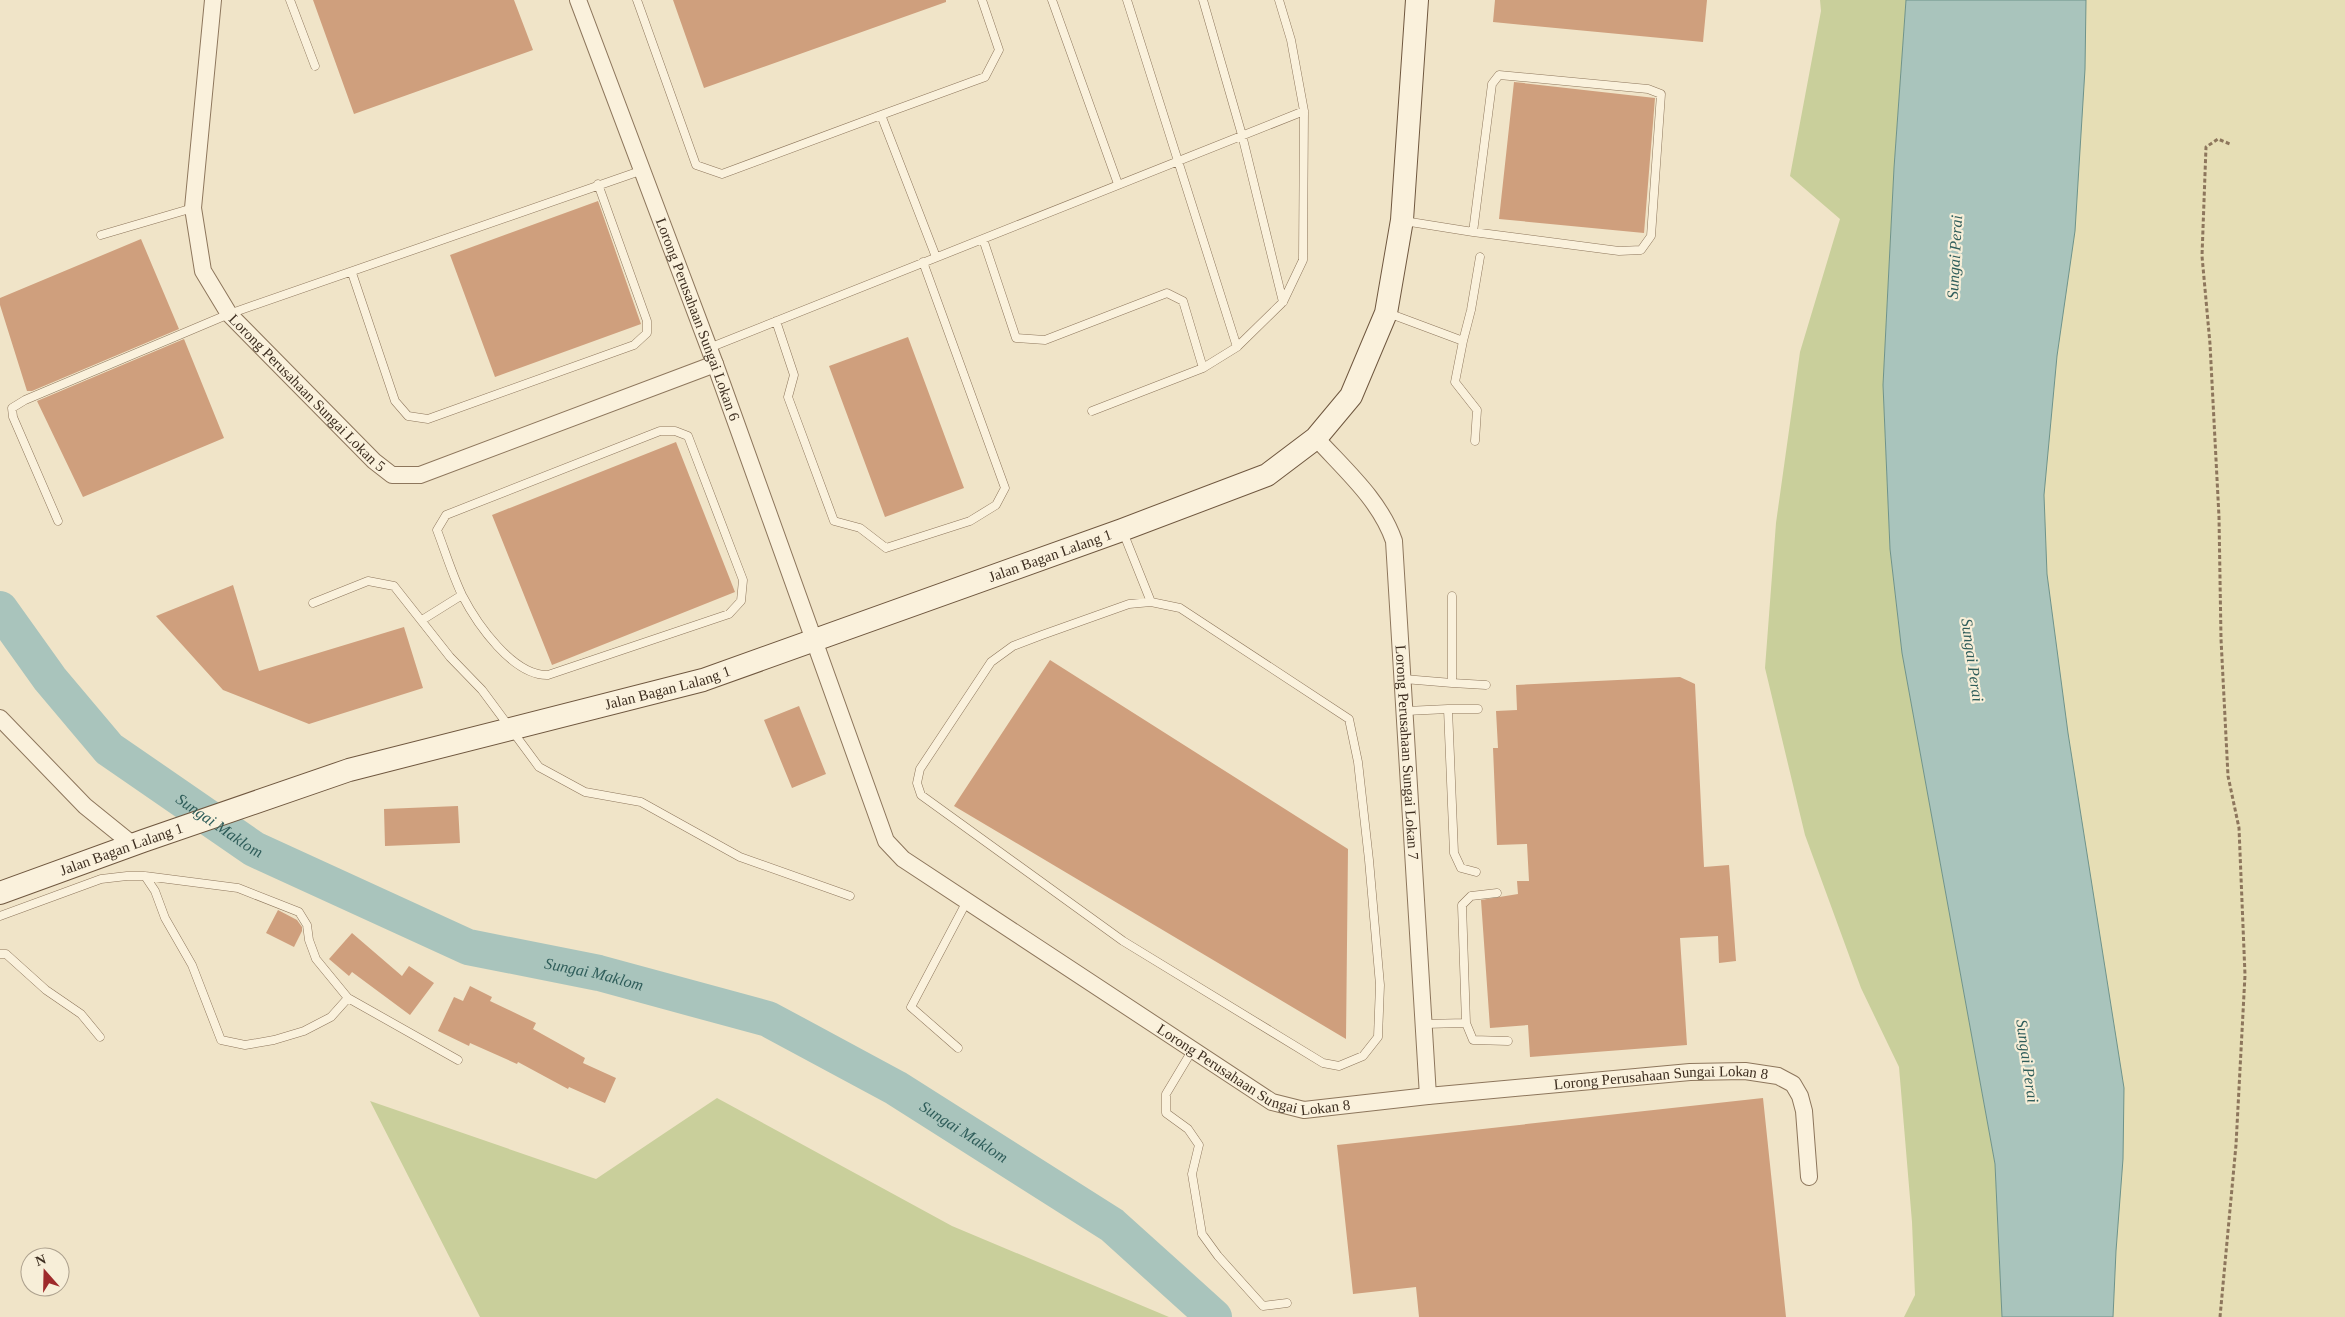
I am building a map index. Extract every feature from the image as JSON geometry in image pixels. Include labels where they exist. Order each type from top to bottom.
[{"type":"main road","name":"Jalan Bagan Lalang 1","points":[[0,893],[253,802],[349,770],[703,680],[1122,530],[1267,475],[1316,438],[1351,396],[1386,313],[1402,220],[1417,0]]},
{"type":"street","name":"Lorong Perusahaan Sungai Lokan 5","points":[[213,0],[193,208],[204,270],[229,314],[374,461],[392,475],[420,475],[715,364]]},
{"type":"street","name":"Lorong Perusahaan Sungai Lokan 6","points":[[578,0],[643,170],[816,640]]},
{"type":"street","name":"Lorong Perusahaan Sungai Lokan 7","points":[[1316,438],[1373,501],[1388,521],[1394,541],[1406,711],[1428,1096]]},
{"type":"street","name":"Lorong Perusahaan Sungai Lokan 8","points":[[816,640],[886,840],[903,859],[1272,1102],[1304,1110],[1428,1096],[1690,1072],[1745,1071],[1778,1076],[1794,1084],[1804,1111],[1809,1177]]},
{"type":"street","points":[[0,718],[85,806],[137,843]]},
{"type":"lane","points":[[290,0],[315,66]]},
{"type":"lane","points":[[637,0],[696,165],[722,174],[985,77],[999,50],[982,0]]},
{"type":"lane","points":[[1052,0],[1118,184]]},
{"type":"lane","points":[[1127,0],[1237,347]]},
{"type":"lane","points":[[1203,0],[1242,135],[1284,302]]},
{"type":"lane","points":[[1092,411],[1203,368],[1237,347],[1284,302],[1303,260],[1304,111],[1291,40],[1279,0]]},
{"type":"lane","points":[[1402,220],[1473,232],[1619,251],[1641,250],[1651,236],[1661,94],[1648,89],[1499,75],[1492,84],[1473,232]]},
{"type":"lane","points":[[709,348],[1304,111]]},
{"type":"lane","points":[[881,115],[936,257]]},
{"type":"lane","points":[[58,521],[13,417],[12,408],[25,400],[229,314],[352,273],[598,184],[643,170]]},
{"type":"lane","points":[[352,273],[395,401],[408,416],[428,419],[625,349],[634,345],[647,333],[647,321],[598,184]]},
{"type":"lane","points":[[101,235],[193,208]]},
{"type":"lane","points":[[983,239],[1016,338],[1045,340],[1167,292],[1182,301],[1203,368]]},
{"type":"lane","points":[[1475,441],[1477,410],[1455,382],[1471,310],[1480,257]]},
{"type":"lane","points":[[776,321],[794,375],[788,397],[834,521],[860,528],[886,548],[970,521],[996,505],[1005,488],[923,262]]},
{"type":"lane","points":[[1386,313],[1463,340]]},
{"type":"lane","points":[[660,431],[675,431],[688,436],[743,580],[741,601],[729,614],[548,675],[538,675],[527,671],[500,650],[462,595],[437,530],[446,515],[660,431]]},
{"type":"lane","points":[[1122,530],[1151,602]]},
{"type":"lane","points":[[313,603],[368,581],[394,586],[450,657],[482,690],[512,728],[539,767],[585,792],[641,802],[740,857],[850,896]]},
{"type":"lane","points":[[422,620],[462,595]]},
{"type":"lane","points":[[1452,596],[1452,683]]},
{"type":"lane","points":[[1151,602],[1180,608],[1349,720],[1360,782],[1380,985],[1378,1037],[1363,1056],[1339,1066],[1323,1063],[1123,941],[921,795],[917,783],[920,769],[991,662],[1013,646],[1042,635],[1129,604],[1151,602]]},
{"type":"lane","points":[[1404,679],[1486,685]]},
{"type":"lane","points":[[1448,709],[1454,853],[1461,868],[1476,872]]},
{"type":"lane","points":[[1406,711],[1478,709]]},
{"type":"lane","points":[[0,916],[101,879],[145,876],[238,888],[299,912],[307,925],[309,940],[316,959],[348,998],[458,1060]]},
{"type":"lane","points":[[145,876],[155,891],[165,918],[192,965],[221,1040],[245,1045],[274,1040],[304,1031],[331,1017],[348,998]]},
{"type":"lane","points":[[1497,893],[1471,896],[1462,905],[1466,1023],[1473,1040],[1508,1041]]},
{"type":"lane","points":[[958,1048],[911,1007],[967,901]]},
{"type":"lane","points":[[0,954],[6,954],[46,990],[81,1014],[100,1037]]},
{"type":"lane","points":[[1423,1024],[1466,1023]]},
{"type":"lane","points":[[1193,1049],[1166,1094],[1166,1113],[1188,1129],[1199,1145],[1192,1174],[1202,1234],[1218,1256],[1262,1306],[1287,1303]]},
{"type":"path","points":[[2220,1317],[2236,1144],[2245,975],[2239,828],[2228,776],[2221,639],[2220,517],[2210,344],[2202,256],[2206,147],[2218,139],[2230,144]]},
{"type":"shaded area","points":[[2086,0],[2345,0],[2345,1317],[2113,1317],[2124,1088],[2068,733],[2047,574],[2044,495],[2057,356],[2075,231],[2085,69]]},
{"type":"green space","points":[[1820,0],[1906,0],[1894,168],[1883,385],[1890,549],[1902,653],[1995,1164],[2002,1317],[1904,1317],[1915,1295],[1912,1222],[1899,1067],[1861,988],[1805,835],[1765,668],[1776,523],[1800,352],[1840,219],[1790,176],[1821,11]]},
{"type":"green space","points":[[717,1098],[952,1226],[1169,1317],[480,1317],[370,1101],[596,1179]]},
{"type":"water","name":"Sungai Perai","points":[[1906,0],[2086,0],[2085,69],[2075,231],[2057,356],[2044,495],[2047,574],[2068,733],[2124,1088],[2123,1159],[2113,1317],[2002,1317],[1995,1164],[1902,653],[1890,549],[1883,385],[1894,168]]},
{"type":"building","points":[[313,0],[514,0],[533,50],[354,114]]},
{"type":"building","points":[[673,0],[946,0],[946,2],[704,88]]},
{"type":"building","points":[[1495,0],[1707,0],[1703,42],[1493,22]]},
{"type":"building","points":[[1514,82],[1655,98],[1644,233],[1499,219]]},
{"type":"building","points":[[598,201],[641,324],[495,377],[450,255]]},
{"type":"building","points":[[141,239],[179,329],[32,391],[27,391],[0,305],[0,298]]},
{"type":"building","points":[[908,337],[964,488],[885,517],[829,366]]},
{"type":"building","points":[[184,339],[224,438],[83,497],[37,401]]},
{"type":"building","points":[[676,442],[735,592],[552,665],[492,515]]},
{"type":"building","points":[[233,585],[259,671],[404,627],[423,688],[309,724],[223,690],[156,616]]},
{"type":"building","points":[[1050,660],[1348,849],[1346,1039],[954,806]]},
{"type":"building","points":[[1680,677],[1695,684],[1704,867],[1729,865],[1736,961],[1719,963],[1718,936],[1680,938],[1687,1045],[1530,1057],[1528,1025],[1490,1028],[1481,900],[1518,894],[1517,881],[1529,881],[1527,844],[1497,845],[1493,748],[1498,748],[1496,711],[1517,710],[1516,685]]},
{"type":"building","points":[[799,706],[826,774],[792,788],[764,720]]},
{"type":"building","points":[[458,806],[460,843],[385,846],[384,809]]},
{"type":"building","points":[[278,910],[297,920],[302,927],[294,947],[266,933]]},
{"type":"building","points":[[352,933],[402,976],[409,966],[434,983],[410,1015],[352,972],[349,976],[329,959]]},
{"type":"building","points":[[470,986],[492,997],[490,1001],[536,1023],[533,1029],[585,1058],[583,1063],[616,1078],[605,1103],[569,1087],[568,1089],[518,1062],[517,1064],[470,1043],[469,1046],[438,1031],[454,997],[463,1001]]},
{"type":"building","points":[[1763,1098],[1786,1317],[1419,1317],[1416,1287],[1353,1294],[1337,1145]]},
{"type":"waterway","name":"Sungai Maklom","points":[[0,609],[50,679],[109,749],[254,849],[468,947],[599,973],[768,1019],[896,1088],[1112,1225],[1214,1317]]}]
